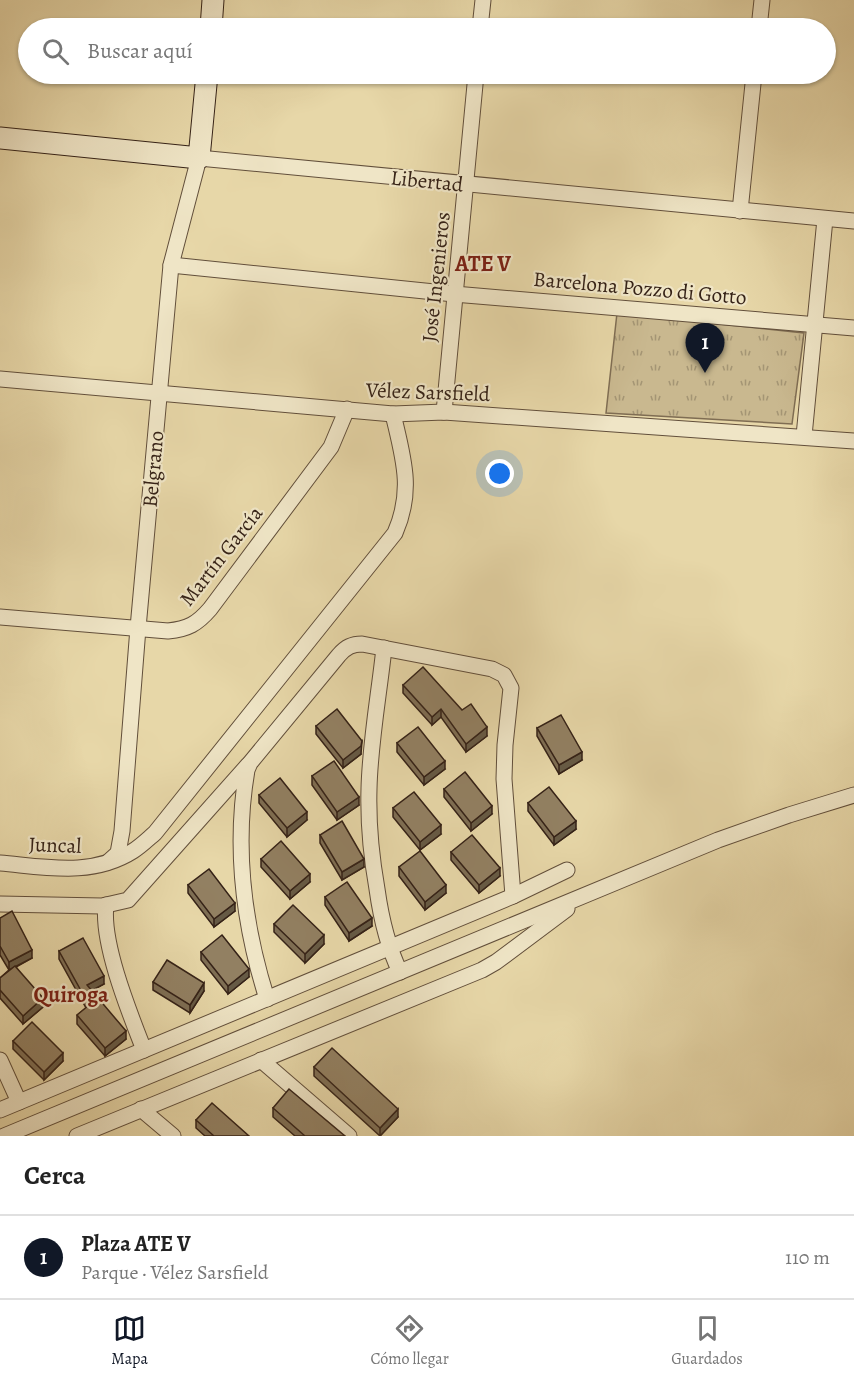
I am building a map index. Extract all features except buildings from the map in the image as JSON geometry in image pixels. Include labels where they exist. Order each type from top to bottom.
[{"type":"main road","points":[[212,18],[213,0]]},
{"type":"main road","name":"Belgrano","points":[[199,158],[206,84]]},
{"type":"main road","name":"Libertad","points":[[0,138],[199,158]]},
{"type":"street","points":[[481,18],[483,0]]},
{"type":"street","points":[[760,18],[762,0]]},
{"type":"street","name":"José Ingenieros","points":[[444,412],[475,84]]},
{"type":"street","points":[[740,211],[753,84]]},
{"type":"street","name":"Libertad","points":[[199,158],[854,221]]},
{"type":"street","name":"Belgrano","points":[[108,862],[118,853],[122,831],[171,265],[199,158]]},
{"type":"street","points":[[804,436],[825,219]]},
{"type":"street","name":"Barcelona Pozzo di Gotto","points":[[171,265],[454,294],[854,328]]},
{"type":"street","name":"Vélez Sarsfield","points":[[0,379],[393,414],[444,412],[854,441]]},
{"type":"street","name":"Martín García","points":[[0,617],[168,631],[185,629],[201,619],[331,447],[347,409]]},
{"type":"street","name":"Juncal","points":[[0,863],[67,869],[90,868],[134,851],[155,833],[395,533],[403,514],[405,499],[404,464],[393,414]]},
{"type":"street","points":[[0,904],[106,905],[128,900],[250,763],[346,648],[354,644],[492,669],[504,675],[511,688],[504,779],[513,896]]},
{"type":"street","points":[[384,648],[371,758],[369,837],[389,948],[400,972]]},
{"type":"street","points":[[250,763],[247,770],[243,807],[242,865],[249,934],[267,999]]},
{"type":"street","points":[[4,1136],[718,840],[854,795]]},
{"type":"street","points":[[0,1110],[513,896],[567,870]]},
{"type":"street","points":[[76,1136],[482,970],[496,962],[583,896]]},
{"type":"street","points":[[106,905],[104,915],[106,929],[122,991],[144,1050]]},
{"type":"street","points":[[0,1060],[19,1102]]},
{"type":"street","points":[[261,1060],[349,1136]]},
{"type":"street","points":[[141,1109],[173,1136]]},
{"type":"green space","points":[[617,313],[804,333],[792,424],[606,413]]},
{"type":"place","name":"Plaza ATE V","points":[[705,373]]},
{"type":"district","name":"ATE V","points":[[483,264]]},
{"type":"district","name":"Quiroga","points":[[71,995]]}]
